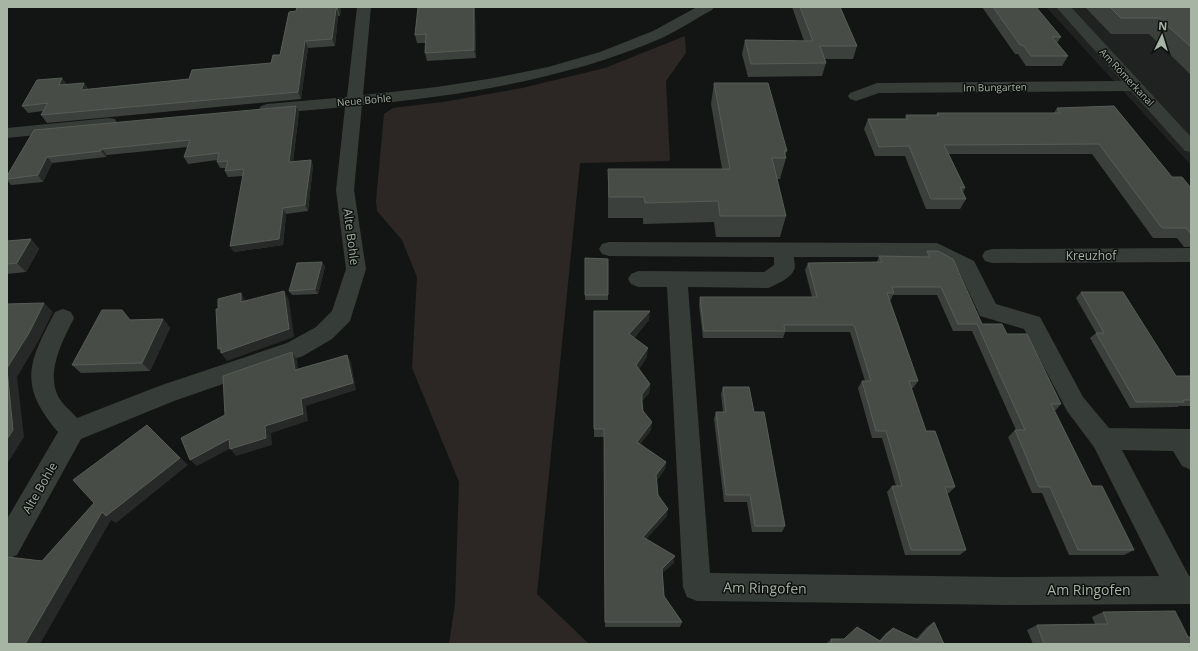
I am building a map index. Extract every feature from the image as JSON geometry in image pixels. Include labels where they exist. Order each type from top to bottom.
[{"type":"street","name":"Alte Bohle","points":[[7,545],[72,431],[167,393],[295,350],[324,333],[342,315],[356,269],[345,190],[356,100],[364,7]]},
{"type":"street","name":"Neue Bohle","points":[[252,110],[356,100],[492,84],[550,71],[600,56],[645,40],[685,21],[707,7]]},
{"type":"street","name":"Am Römerkanal","points":[[1062,7],[1191,147]]},
{"type":"street","name":"Im Bungarten","points":[[856,96],[877,88],[1136,86]]},
{"type":"street","points":[[7,133],[126,122]]},
{"type":"street","points":[[609,249],[783,250],[785,268],[768,280],[638,279]]},
{"type":"street","name":"Am Ringofen","points":[[677,279],[698,587],[1006,591],[1186,590],[1103,439],[1075,404],[1032,323],[988,310],[967,266],[937,250],[783,250]]},
{"type":"street","name":"Kreuzhof","points":[[992,256],[1191,255]]},
{"type":"street","points":[[63,318],[49,346],[42,373],[47,399],[72,431]]},
{"type":"street","points":[[1103,439],[1187,446]]},
{"type":"shaded area","points":[[1046,7],[1191,7],[1191,165]]},
{"type":"shaded area","points":[[685,36],[686,53],[666,81],[670,161],[580,163],[537,594],[589,644],[449,644],[455,604],[459,482],[412,368],[417,277],[402,240],[377,211],[376,201],[384,114],[393,108],[443,102],[522,88],[605,68]]},
{"type":"building","points":[[297,7],[338,7],[336,9],[332,39],[305,41],[298,92],[41,115],[48,103],[22,106],[37,80],[62,78],[59,85],[84,83],[81,90],[189,79],[192,70],[271,63],[273,55],[280,55],[289,12],[296,11]]},
{"type":"building","points":[[418,7],[474,7],[474,50],[425,53],[426,34],[415,35]]},
{"type":"building","points":[[800,7],[840,7],[857,46],[820,46],[826,63],[751,64],[745,40],[813,41]]},
{"type":"building","points":[[993,7],[1036,7],[1061,37],[1052,37],[1068,56],[1031,56],[1023,45],[1020,45]]},
{"type":"building","points":[[1110,7],[1191,7],[1191,47],[1159,18],[1121,18]]},
{"type":"building","points":[[714,83],[768,83],[787,151],[784,151],[786,158],[772,158],[786,216],[720,216],[718,201],[645,203],[644,197],[609,197],[608,169],[730,169]]},
{"type":"building","points":[[296,106],[289,162],[311,160],[305,205],[283,208],[279,239],[230,246],[244,169],[225,171],[228,161],[217,162],[219,153],[184,157],[190,140],[102,149],[101,151],[47,157],[38,175],[7,179],[7,176],[34,130]]},
{"type":"building","points":[[1114,106],[1172,177],[1182,177],[1191,188],[1191,234],[1186,228],[1162,228],[1099,144],[944,145],[965,188],[960,187],[966,199],[931,199],[909,146],[879,147],[868,119],[908,119],[906,115],[939,115],[937,113],[1060,113],[1057,108]]},
{"type":"building","points":[[31,239],[17,263],[7,264],[7,241]]},
{"type":"building","points":[[927,251],[938,251],[953,259],[982,324],[1002,324],[1007,334],[1027,334],[1061,404],[1051,404],[1092,486],[1102,486],[1134,550],[1078,550],[1050,487],[1039,487],[1015,430],[1025,430],[977,324],[958,324],[941,287],[892,287],[894,293],[887,293],[918,381],[909,381],[926,431],[935,431],[955,487],[945,487],[966,550],[911,550],[892,486],[902,486],[886,431],[876,431],[862,381],[871,381],[854,325],[784,325],[785,331],[704,331],[700,297],[817,297],[808,263],[882,262],[879,256],[930,257]]},
{"type":"building","points":[[585,258],[608,259],[608,295],[585,295]]},
{"type":"building","points":[[322,262],[315,289],[289,291],[297,263]]},
{"type":"building","points":[[284,291],[289,329],[221,353],[221,348],[218,349],[216,309],[218,309],[218,299],[241,293],[241,302]]},
{"type":"building","points":[[1081,292],[1123,292],[1176,376],[1191,376],[1191,400],[1183,400],[1184,402],[1136,402],[1096,333],[1104,333]]},
{"type":"building","points":[[44,303],[29,333],[7,368],[7,304]]},
{"type":"building","points":[[102,310],[122,310],[130,320],[163,319],[142,363],[72,365]]},
{"type":"building","points":[[594,311],[650,311],[629,334],[648,348],[636,365],[650,384],[642,394],[642,402],[643,411],[652,422],[637,442],[666,462],[656,475],[658,495],[668,509],[643,537],[675,556],[662,569],[664,596],[682,622],[605,622],[604,429],[594,429]]},
{"type":"building","points":[[292,352],[295,370],[347,355],[353,383],[301,399],[303,414],[265,426],[266,438],[230,449],[229,439],[190,460],[181,438],[225,415],[223,376]]},
{"type":"building","points":[[7,369],[13,430],[7,439]]},
{"type":"building","points":[[723,387],[749,387],[754,412],[764,412],[785,526],[755,526],[750,495],[726,495],[716,412],[726,412]]},
{"type":"building","points":[[147,425],[180,458],[106,516],[102,512],[25,644],[7,644],[7,558],[42,561],[94,503],[73,480]]},
{"type":"building","points":[[1175,611],[1188,637],[1191,637],[1191,644],[1044,644],[1037,625],[1108,624],[1103,612]]},
{"type":"building","points":[[934,622],[944,644],[832,644],[831,639],[844,639],[857,627],[880,641],[893,628],[918,640]]}]
